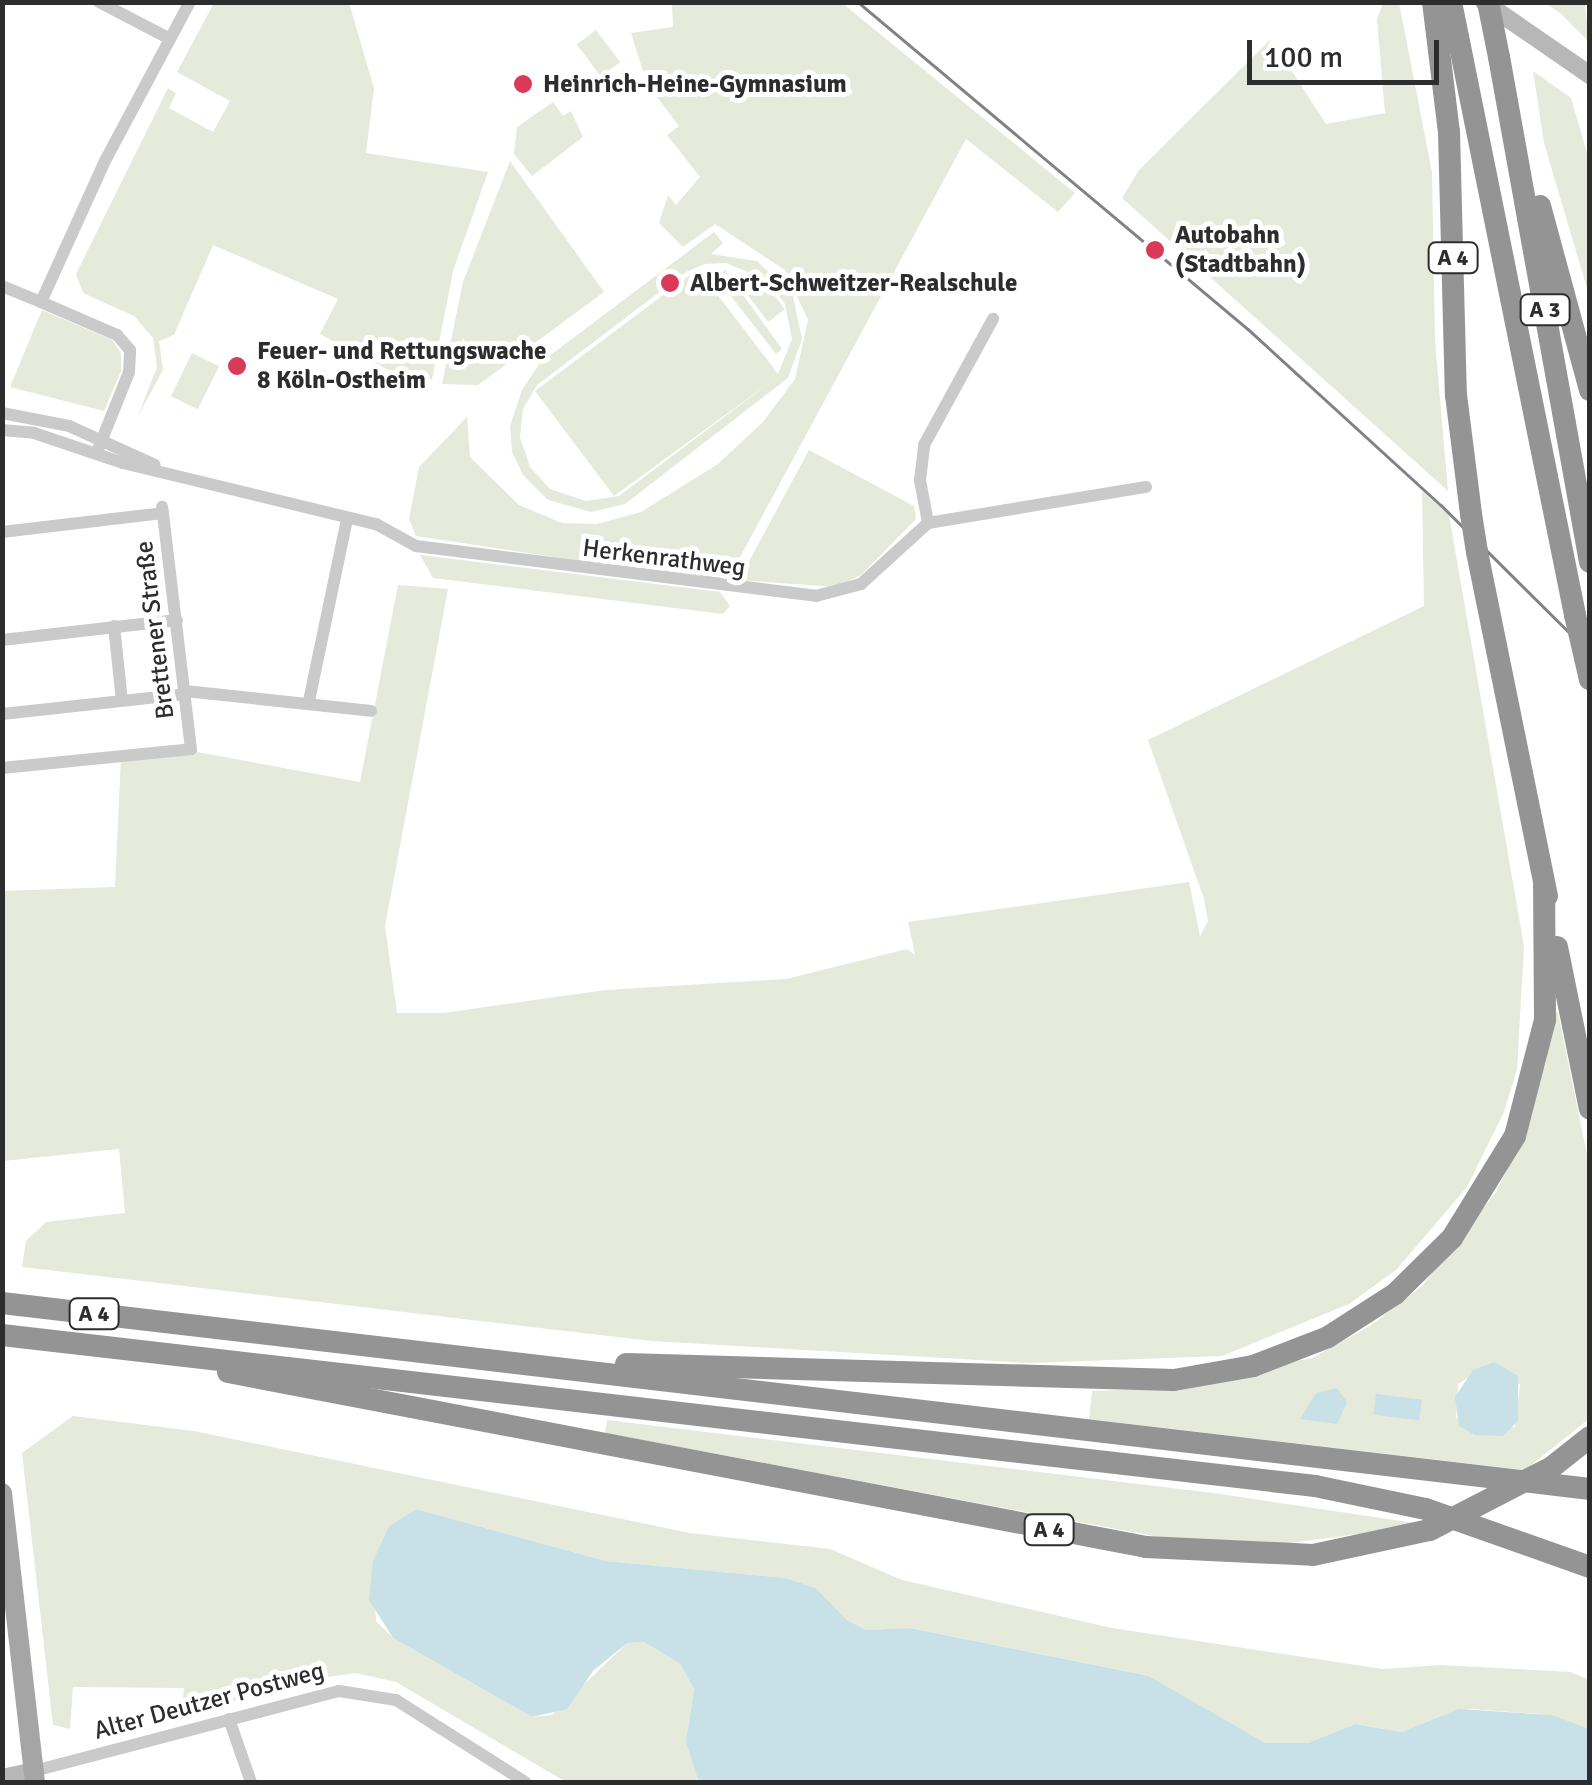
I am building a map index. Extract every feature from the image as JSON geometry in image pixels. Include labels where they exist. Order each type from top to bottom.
[{"type":"highway","name":"A 4","points":[[2,1303],[363,1346],[1080,1382],[1214,1376],[1291,1354],[1395,1294],[1452,1238],[1498,1172],[1538,1060],[1547,980],[1544,886],[1471,514],[1456,395],[1449,132],[1433,2]]},
{"type":"highway","name":"A 3","points":[[1486,2],[1505,83],[1590,562]]},
{"type":"highway","name":"A 3","points":[[1453,10],[1587,668]]},
{"type":"highway","points":[[1505,83],[1590,390]]},
{"type":"highway","points":[[1544,886],[1590,1110]]},
{"type":"highway","name":"A 4","points":[[2,1335],[126,1349],[337,1396],[1146,1547],[1313,1555],[1430,1530],[1552,1467],[1590,1437]]},
{"type":"highway","points":[[363,1346],[1590,1489]]},
{"type":"highway","points":[[126,1349],[1315,1486],[1445,1515],[1590,1568]]},
{"type":"main road","points":[[1486,2],[1590,74]]},
{"type":"main road","points":[[1503,2],[1590,74]]},
{"type":"main road","points":[[2,1493],[34,1777]]},
{"type":"main road","name":"Alter Deutzer Postweg","points":[[2,1778],[34,1777]]},
{"type":"street","points":[[100,2],[170,39]]},
{"type":"street","points":[[41,302],[190,2]]},
{"type":"street","points":[[2,286],[117,335],[130,350],[130,372],[97,452]]},
{"type":"street","points":[[993,319],[924,444],[920,480],[928,523],[1146,486]]},
{"type":"street","points":[[2,414],[102,438],[186,479]]},
{"type":"street","points":[[2,430],[97,452],[186,479]]},
{"type":"street","name":"Herkenrathweg","points":[[186,479],[376,524],[416,546],[499,560],[816,596],[861,584],[928,523]]},
{"type":"street","name":"Brettener Straße","points":[[2,532],[163,510],[191,748],[2,768]]},
{"type":"street","points":[[309,701],[347,519]]},
{"type":"street","points":[[2,640],[177,620]]},
{"type":"street","points":[[114,626],[122,701]]},
{"type":"street","points":[[2,714],[185,693],[309,701],[371,711]]},
{"type":"street","name":"Alter Deutzer Postweg","points":[[34,1777],[319,1695],[360,1692],[428,1718],[525,1782]]},
{"type":"street","points":[[229,1719],[251,1782]]},
{"type":"shaded area","points":[[214,3],[349,3],[374,88],[366,153],[488,172],[453,271],[432,379],[417,385],[320,334],[338,299],[213,245],[174,335],[159,341],[163,370],[138,416],[157,367],[153,338],[134,316],[83,293],[76,274],[168,88],[176,93],[169,108],[213,132],[230,101],[177,72]]},
{"type":"shaded area","points":[[672,3],[842,3],[1075,193],[1058,212],[966,139],[726,583],[416,536],[409,519],[419,467],[467,417],[470,457],[519,505],[562,523],[597,524],[641,512],[718,464],[763,422],[795,379],[808,320],[785,270],[715,224],[683,247],[659,223],[668,195],[676,205],[700,177],[667,135],[679,126],[647,84],[631,33],[673,27]]},
{"type":"shaded area","points":[[1383,3],[1399,3],[1432,172],[1435,341],[1448,491],[1122,198],[1139,170],[1271,39],[1326,124],[1385,113],[1377,19]]},
{"type":"shaded area","points":[[1545,3],[1585,3],[1589,42],[1560,13]]},
{"type":"shaded area","points":[[596,30],[620,62],[601,76],[577,44]]},
{"type":"shaded area","points":[[1533,71],[1571,98],[1589,160],[1589,295],[1544,143]]},
{"type":"shaded area","points":[[553,102],[563,116],[571,111],[583,137],[532,176],[514,154],[517,127]]},
{"type":"shaded area","points":[[510,161],[604,292],[478,385],[442,384],[463,282]]},
{"type":"shaded area","points":[[714,232],[723,243],[711,254],[757,261],[793,296],[802,339],[788,378],[625,504],[591,512],[548,500],[523,475],[512,452],[510,426],[522,390],[540,363]],"holes":[[[726,263],[767,280],[785,304],[792,339],[778,374],[698,269],[535,391],[614,496],[776,378],[619,496],[586,501],[550,489],[530,467],[520,437],[523,409],[537,385],[686,272],[705,264]]]},
{"type":"shaded area","points":[[725,270],[782,349],[776,354],[716,277]]},
{"type":"shaded area","points":[[762,279],[785,309],[768,322],[745,292]]},
{"type":"shaded area","points":[[42,310],[112,340],[121,353],[121,371],[104,411],[10,387]]},
{"type":"shaded area","points":[[192,353],[219,366],[198,409],[171,396]]},
{"type":"shaded area","points":[[809,450],[914,506],[916,519],[862,574],[838,587],[739,580]]},
{"type":"shaded area","points":[[1422,491],[1449,515],[1524,946],[1517,1069],[1504,1112],[1467,1187],[1396,1270],[1349,1304],[1222,1356],[1030,1363],[651,1341],[22,1267],[26,1241],[46,1222],[125,1213],[119,1149],[3,1161],[2,891],[115,887],[121,757],[197,752],[360,782],[398,585],[448,589],[385,926],[397,1013],[443,1013],[606,990],[786,979],[907,949],[915,955],[908,922],[1189,882],[1200,936],[1208,921],[1204,899],[1148,740],[1424,606]]},
{"type":"shaded area","points":[[420,555],[720,592],[730,606],[723,614],[433,578]]},
{"type":"shaded area","points":[[1552,1010],[1558,1013],[1590,1169],[1589,1419],[1525,1470],[1089,1419],[1092,1391],[1154,1389],[1312,1358],[1370,1326],[1422,1286],[1496,1192],[1519,1145],[1546,1062]],"holes":[[[1469,1377],[1520,1384],[1515,1427],[1456,1418],[1458,1384]]]},
{"type":"shaded area","points":[[73,1416],[194,1431],[690,1533],[830,1549],[902,1580],[1112,1628],[1383,1669],[1440,1665],[1571,1672],[1589,1680],[1589,1729],[1541,1714],[1469,1709],[1402,1732],[1355,1724],[1308,1743],[1264,1743],[1149,1676],[910,1628],[866,1630],[847,1620],[816,1588],[786,1578],[606,1561],[416,1509],[389,1526],[373,1560],[376,1621],[393,1638],[532,1717],[552,1715],[627,1643],[644,1642],[680,1664],[694,1689],[688,1728],[699,1782],[566,1782],[396,1682],[356,1673],[300,1681],[181,1717],[184,1688],[73,1687],[70,1729],[53,1725],[22,1453]]},
{"type":"shaded area","points":[[607,1420],[1213,1493],[1428,1525],[1274,1545],[1165,1538],[605,1433]]},
{"type":"water","points":[[1494,1362],[1518,1376],[1518,1421],[1503,1436],[1475,1435],[1459,1426],[1455,1397],[1473,1370]]},
{"type":"water","points":[[1337,1388],[1347,1402],[1337,1424],[1300,1419],[1316,1393]]},
{"type":"water","points":[[1376,1394],[1422,1400],[1419,1420],[1373,1415]]},
{"type":"water","points":[[416,1509],[606,1561],[786,1578],[816,1588],[847,1620],[866,1630],[910,1628],[1149,1676],[1265,1743],[1308,1743],[1355,1724],[1402,1732],[1459,1709],[1552,1715],[1589,1729],[1589,1782],[699,1782],[686,1742],[694,1689],[680,1664],[644,1642],[627,1643],[593,1671],[567,1709],[532,1717],[393,1638],[369,1600],[373,1560],[389,1526]]},
{"type":"tram line","points":[[858,2],[1248,329],[1441,505],[1590,653]]},
{"type":"place","name":"Heinrich-Heine-Gymnasium","points":[[523,84]]},
{"type":"place","name":"Autobahn (Stadtbahn)","points":[[1155,250]]},
{"type":"place","name":"Albert-Schweitzer-Realschule","points":[[670,283]]},
{"type":"place","name":"Feuer- und Rettungswache 8 Köln-Ostheim","points":[[237,366]]}]
